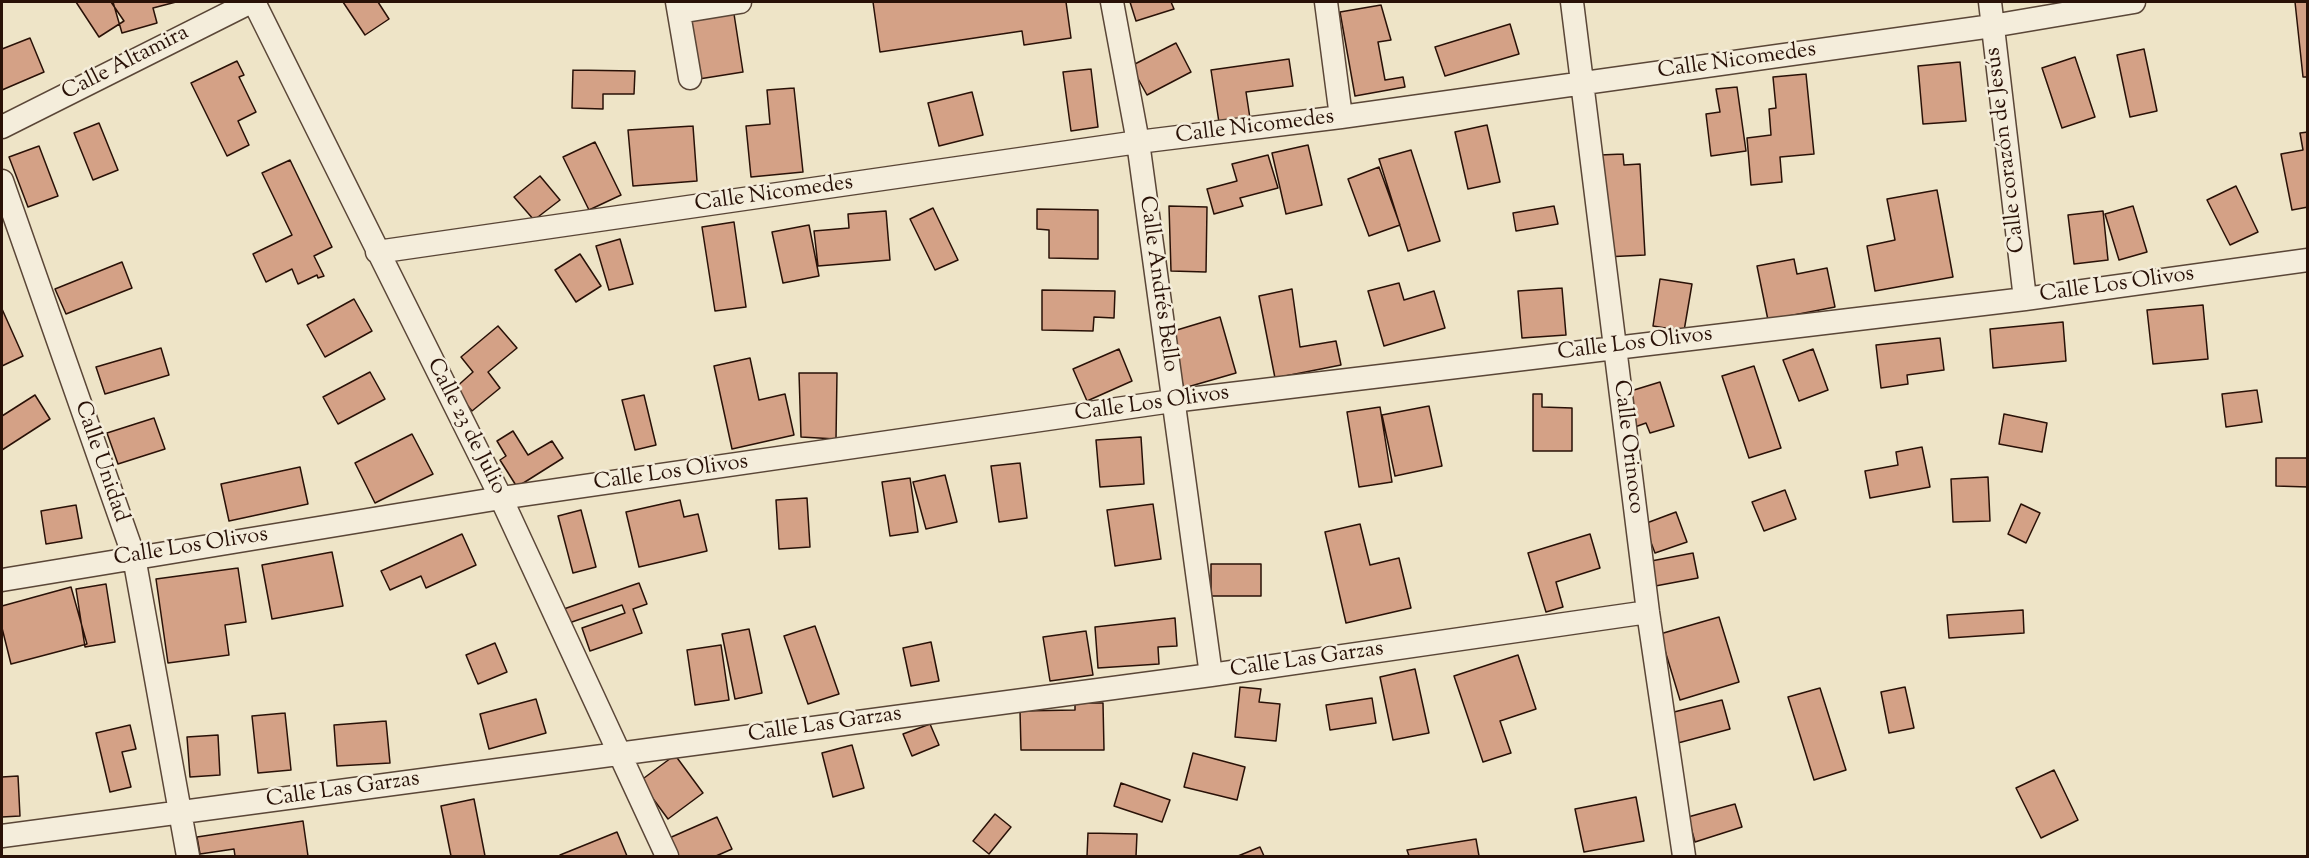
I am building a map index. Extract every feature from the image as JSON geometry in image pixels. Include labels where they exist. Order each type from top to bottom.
[{"type":"street","name":"Calle Altamira","points":[[2,127],[253,2]]},
{"type":"street","name":"Calle 23 de Julio","points":[[253,2],[501,498],[667,856]]},
{"type":"street","points":[[690,78],[678,7],[740,2]]},
{"type":"street","name":"Calle Andrés Bello","points":[[1112,2],[1138,142],[1211,675]]},
{"type":"street","points":[[1326,2],[1341,117]]},
{"type":"street","name":"Calle Orinoco","points":[[1572,2],[1584,83],[1648,612],[1684,856]]},
{"type":"street","name":"Calle corazón de Jesús","points":[[1990,2],[2025,299]]},
{"type":"street","name":"Calle Nicomedes","points":[[377,252],[1138,142],[1341,117],[1992,26],[2134,2]]},
{"type":"street","name":"Calle Unidad","points":[[2,181],[134,557],[188,856]]},
{"type":"street","name":"Calle Los Olivos","points":[[2,580],[501,498],[1172,401],[2025,299],[2307,260]]},
{"type":"street","name":"Calle Las Garzas","points":[[2,836],[1211,675],[1648,612]]},
{"type":"building","points":[[76,2],[111,2],[124,21],[99,37]]},
{"type":"building","points":[[113,2],[176,2],[153,8],[157,23],[122,33]]},
{"type":"building","points":[[343,2],[378,2],[389,19],[365,35]]},
{"type":"building","points":[[873,2],[1066,2],[1071,38],[1024,45],[1022,31],[880,52]]},
{"type":"building","points":[[1130,2],[1171,2],[1174,9],[1136,21]]},
{"type":"building","points":[[2295,2],[2308,2],[2308,77],[2303,77]]},
{"type":"building","points":[[1381,5],[1391,40],[1378,42],[1385,80],[1403,77],[1405,87],[1355,96],[1340,12]]},
{"type":"building","points":[[734,14],[743,72],[699,79],[689,21]]},
{"type":"building","points":[[1510,24],[1519,54],[1445,76],[1435,47]]},
{"type":"building","points":[[30,38],[44,72],[2,90],[2,49]]},
{"type":"building","points":[[1176,43],[1191,72],[1147,95],[1131,66]]},
{"type":"building","points":[[2144,49],[2157,111],[2130,117],[2117,55]]},
{"type":"building","points":[[2075,57],[2095,117],[2062,128],[2042,68]]},
{"type":"building","points":[[1289,59],[1293,86],[1246,92],[1251,125],[1220,129],[1211,70]]},
{"type":"building","points":[[237,61],[244,75],[239,77],[256,112],[238,121],[249,145],[227,156],[191,83]]},
{"type":"building","points":[[1960,62],[1966,121],[1923,124],[1918,66]]},
{"type":"building","points":[[1091,69],[1098,127],[1071,131],[1063,72]]},
{"type":"building","points":[[573,70],[635,71],[634,94],[603,94],[603,109],[572,108]]},
{"type":"building","points":[[1806,74],[1814,154],[1780,157],[1782,182],[1751,185],[1747,138],[1771,135],[1769,109],[1776,108],[1773,77]]},
{"type":"building","points":[[1737,87],[1746,151],[1711,156],[1706,114],[1720,112],[1716,89]]},
{"type":"building","points":[[794,88],[803,172],[751,177],[746,126],[770,124],[767,90]]},
{"type":"building","points":[[972,92],[983,135],[939,146],[928,103]]},
{"type":"building","points":[[99,123],[118,170],[93,180],[74,133]]},
{"type":"building","points":[[1487,125],[1500,182],[1468,189],[1455,132]]},
{"type":"building","points":[[693,126],[697,181],[633,186],[628,130]]},
{"type":"building","points":[[2308,132],[2308,207],[2292,210],[2281,154],[2303,150],[2300,133]]},
{"type":"building","points":[[595,142],[621,195],[589,210],[563,157]]},
{"type":"building","points":[[1308,145],[1322,205],[1286,214],[1272,153]]},
{"type":"building","points":[[39,146],[58,196],[28,207],[9,157]]},
{"type":"building","points":[[1411,150],[1440,241],[1408,251],[1379,159]]},
{"type":"building","points":[[1623,154],[1624,165],[1640,164],[1645,255],[1605,257],[1600,155]]},
{"type":"building","points":[[1268,155],[1278,188],[1240,198],[1243,206],[1214,214],[1207,189],[1237,181],[1232,164]]},
{"type":"building","points":[[290,160],[332,247],[314,256],[324,276],[318,278],[317,275],[298,284],[292,269],[266,282],[253,254],[292,235],[262,173]]},
{"type":"building","points":[[1379,167],[1400,225],[1369,236],[1348,179]]},
{"type":"building","points":[[540,176],[560,200],[534,220],[514,197]]},
{"type":"building","points":[[2236,186],[2258,232],[2230,245],[2207,200]]},
{"type":"building","points":[[1937,190],[1953,277],[1875,291],[1867,246],[1895,240],[1887,199]]},
{"type":"building","points":[[1169,206],[1207,207],[1206,272],[1171,271]]},
{"type":"building","points":[[1554,206],[1558,224],[1516,231],[1513,213]]},
{"type":"building","points":[[2133,206],[2147,252],[2119,260],[2105,214]]},
{"type":"building","points":[[933,208],[958,260],[935,270],[910,219]]},
{"type":"building","points":[[1037,209],[1098,210],[1098,259],[1049,258],[1049,230],[1037,229]]},
{"type":"building","points":[[886,211],[890,260],[818,266],[814,231],[849,228],[848,214]]},
{"type":"building","points":[[2103,211],[2108,260],[2074,264],[2068,215]]},
{"type":"building","points":[[734,222],[746,307],[715,311],[702,227]]},
{"type":"building","points":[[809,225],[819,276],[783,283],[772,232]]},
{"type":"building","points":[[620,239],[633,284],[609,290],[596,246]]},
{"type":"building","points":[[580,254],[601,286],[576,302],[555,270]]},
{"type":"building","points":[[1794,259],[1797,274],[1827,268],[1835,307],[1768,320],[1757,266]]},
{"type":"building","points":[[122,262],[132,288],[66,314],[55,289]]},
{"type":"building","points":[[1660,279],[1692,284],[1684,331],[1653,326]]},
{"type":"building","points":[[1399,283],[1404,300],[1434,291],[1445,328],[1384,346],[1368,291]]},
{"type":"building","points":[[1562,288],[1566,335],[1522,338],[1518,291]]},
{"type":"building","points":[[1292,289],[1300,347],[1336,341],[1341,365],[1275,378],[1259,296]]},
{"type":"building","points":[[1042,290],[1115,291],[1114,318],[1094,317],[1093,331],[1042,330]]},
{"type":"building","points":[[354,299],[372,331],[325,357],[307,325]]},
{"type":"building","points":[[2203,305],[2208,359],[2153,364],[2147,310]]},
{"type":"building","points":[[2,309],[23,356],[2,366]]},
{"type":"building","points":[[1220,317],[1236,373],[1184,388],[1167,333]]},
{"type":"building","points":[[2063,322],[2066,361],[1993,368],[1990,329]]},
{"type":"building","points":[[498,326],[517,348],[488,372],[500,388],[472,411],[454,389],[473,372],[461,357]]},
{"type":"building","points":[[1940,338],[1944,370],[1907,375],[1908,384],[1881,388],[1876,345]]},
{"type":"building","points":[[161,348],[169,375],[105,394],[96,367]]},
{"type":"building","points":[[1119,349],[1132,381],[1087,401],[1073,369]]},
{"type":"building","points":[[1813,349],[1828,390],[1799,401],[1783,360]]},
{"type":"building","points":[[750,358],[759,400],[785,394],[794,435],[732,449],[714,366]]},
{"type":"building","points":[[1754,366],[1781,448],[1749,458],[1722,376]]},
{"type":"building","points":[[370,372],[385,399],[338,424],[323,397]]},
{"type":"building","points":[[799,373],[837,373],[836,439],[801,437]]},
{"type":"building","points":[[1660,382],[1674,426],[1650,433],[1646,423],[1632,428],[1621,394]]},
{"type":"building","points":[[2257,390],[2262,422],[2226,427],[2222,394]]},
{"type":"building","points":[[1533,394],[1542,394],[1542,407],[1572,408],[1572,451],[1533,451]]},
{"type":"building","points":[[35,395],[50,419],[2,450],[2,416]]},
{"type":"building","points":[[644,395],[656,445],[635,450],[622,400]]},
{"type":"building","points":[[1429,406],[1442,466],[1395,476],[1382,415]]},
{"type":"building","points":[[1380,407],[1392,482],[1359,487],[1347,412]]},
{"type":"building","points":[[2004,414],[2047,423],[2042,452],[1999,444]]},
{"type":"building","points":[[154,418],[165,449],[118,464],[107,433]]},
{"type":"building","points":[[513,431],[528,455],[552,441],[563,458],[517,487],[500,460],[506,456],[497,441]]},
{"type":"building","points":[[412,434],[433,474],[375,503],[355,463]]},
{"type":"building","points":[[1141,437],[1144,484],[1100,487],[1096,440]]},
{"type":"building","points":[[1922,447],[1930,487],[1870,498],[1865,471],[1898,465],[1896,452]]},
{"type":"building","points":[[2276,458],[2308,458],[2308,487],[2276,486]]},
{"type":"building","points":[[1020,463],[1027,518],[999,522],[991,466]]},
{"type":"building","points":[[300,467],[308,504],[229,521],[221,484]]},
{"type":"building","points":[[945,475],[957,522],[926,529],[913,482]]},
{"type":"building","points":[[1988,477],[1990,521],[1953,522],[1951,479]]},
{"type":"building","points":[[910,478],[918,532],[890,536],[882,482]]},
{"type":"building","points":[[1785,490],[1796,519],[1764,531],[1752,502]]},
{"type":"building","points":[[807,498],[810,547],[779,549],[776,500]]},
{"type":"building","points":[[680,500],[684,517],[698,514],[707,551],[639,567],[626,512]]},
{"type":"building","points":[[1153,504],[1161,559],[1115,566],[1107,510]]},
{"type":"building","points":[[2021,504],[2040,513],[2026,543],[2008,534]]},
{"type":"building","points":[[76,505],[82,538],[46,544],[41,511]]},
{"type":"building","points":[[581,510],[596,567],[573,573],[558,516]]},
{"type":"building","points":[[1676,512],[1687,542],[1655,553],[1644,524]]},
{"type":"building","points":[[1360,524],[1370,565],[1399,558],[1411,608],[1346,623],[1325,532]]},
{"type":"building","points":[[462,534],[476,565],[426,588],[421,576],[390,590],[381,571]]},
{"type":"building","points":[[1590,534],[1600,568],[1556,582],[1563,607],[1546,612],[1528,553]]},
{"type":"building","points":[[332,552],[343,606],[272,619],[262,565]]},
{"type":"building","points":[[1693,553],[1698,578],[1650,587],[1646,562]]},
{"type":"building","points":[[1211,564],[1261,564],[1261,596],[1211,596]]},
{"type":"building","points":[[238,568],[246,622],[225,625],[229,655],[168,663],[156,579]]},
{"type":"building","points":[[639,583],[647,604],[633,609],[642,633],[590,651],[582,628],[625,613],[622,605],[563,625],[558,611]]},
{"type":"building","points":[[106,584],[115,642],[85,647],[76,589]]},
{"type":"building","points":[[71,587],[87,644],[11,664],[2,628],[2,606]]},
{"type":"building","points":[[2023,610],[2024,633],[1949,638],[1947,615]]},
{"type":"building","points":[[1719,617],[1739,682],[1680,700],[1660,634]]},
{"type":"building","points":[[1175,618],[1177,646],[1158,647],[1159,664],[1098,668],[1095,627]]},
{"type":"building","points":[[815,626],[839,694],[808,704],[784,636]]},
{"type":"building","points":[[749,629],[762,693],[735,699],[722,634]]},
{"type":"building","points":[[1086,631],[1093,675],[1050,681],[1043,637]]},
{"type":"building","points":[[931,642],[939,681],[911,686],[903,648]]},
{"type":"building","points":[[495,643],[507,672],[478,684],[466,655]]},
{"type":"building","points":[[721,645],[729,700],[695,705],[687,650]]},
{"type":"building","points":[[1518,655],[1536,709],[1500,721],[1511,753],[1483,762],[1454,676]]},
{"type":"building","points":[[1415,669],[1429,733],[1393,740],[1380,677]]},
{"type":"building","points":[[1240,687],[1261,689],[1259,702],[1280,704],[1276,741],[1235,737]]},
{"type":"building","points":[[1905,687],[1914,728],[1889,733],[1881,692]]},
{"type":"building","points":[[1820,688],[1846,770],[1814,780],[1788,697]]},
{"type":"building","points":[[1372,698],[1376,723],[1330,730],[1326,705]]},
{"type":"building","points":[[536,699],[546,733],[489,749],[480,714]]},
{"type":"building","points":[[1722,700],[1730,729],[1678,743],[1670,713]]},
{"type":"building","points":[[1075,703],[1103,703],[1104,750],[1021,750],[1020,711],[1075,710]]},
{"type":"building","points":[[285,713],[291,770],[258,773],[252,716]]},
{"type":"building","points":[[386,721],[390,763],[337,766],[334,725]]},
{"type":"building","points":[[930,724],[939,745],[912,756],[903,734]]},
{"type":"building","points":[[130,725],[136,749],[122,752],[131,787],[110,792],[96,733]]},
{"type":"building","points":[[218,735],[220,775],[190,777],[187,737]]},
{"type":"building","points":[[852,745],[864,788],[833,797],[822,753]]},
{"type":"building","points":[[1193,753],[1245,767],[1237,800],[1184,787]]},
{"type":"building","points":[[675,755],[703,793],[668,819],[640,781]]},
{"type":"building","points":[[2054,770],[2078,820],[2041,838],[2016,788]]},
{"type":"building","points":[[18,776],[20,816],[2,817],[2,777]]},
{"type":"building","points":[[1121,783],[1170,800],[1162,822],[1114,806]]},
{"type":"building","points":[[1636,797],[1644,841],[1584,852],[1575,809]]},
{"type":"building","points":[[474,799],[485,856],[451,856],[441,806]]},
{"type":"building","points":[[1735,804],[1742,827],[1695,842],[1688,817]]},
{"type":"building","points":[[995,814],[1011,827],[989,854],[973,841]]},
{"type":"building","points":[[717,817],[732,849],[716,856],[675,856],[667,839]]},
{"type":"building","points":[[303,821],[308,856],[235,856],[234,849],[200,854],[197,837]]},
{"type":"building","points":[[617,832],[627,856],[560,856],[560,855]]},
{"type":"building","points":[[1088,833],[1137,834],[1136,856],[1087,856]]},
{"type":"building","points":[[1476,839],[1479,856],[1409,856],[1407,850]]},
{"type":"building","points":[[1260,847],[1264,856],[1238,856]]}]
